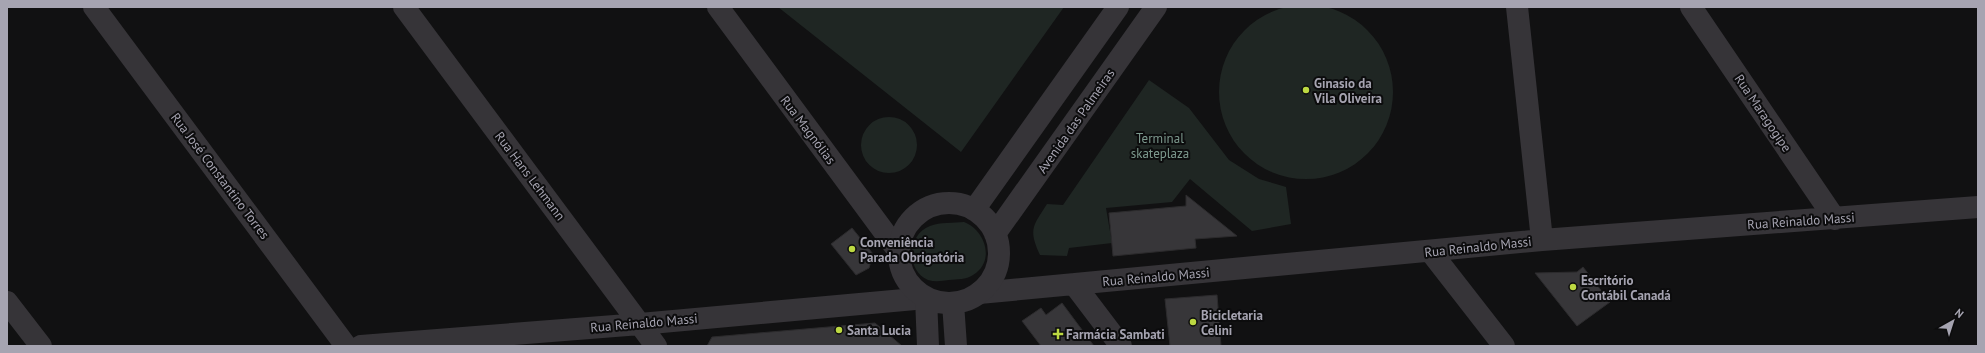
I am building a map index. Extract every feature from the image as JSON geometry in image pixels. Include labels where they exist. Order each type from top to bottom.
[{"type":"street","name":"Rua José Constantino Torres","points":[[94,7],[346,346]]},
{"type":"street","name":"Rua Hans Lehmann","points":[[404,7],[656,346]]},
{"type":"street","name":"Rua Magnólias","points":[[718,7],[899,252]]},
{"type":"street","points":[[974,210],[1118,7]]},
{"type":"street","name":"Avenida das Palmeiras","points":[[995,234],[1156,7]]},
{"type":"street","points":[[1517,7],[1542,240]]},
{"type":"street","name":"Rua Maragogipe","points":[[1691,7],[1835,219]]},
{"type":"street","points":[[945,203],[960,204],[974,210],[990,224],[995,234],[999,250],[998,266],[991,281],[980,293],[967,300],[954,303],[940,302],[926,298],[915,290],[906,279],[901,266],[899,252],[901,238],[908,224],[918,214],[931,206],[945,203]]},
{"type":"street","name":"Rua Reinaldo Massi","points":[[980,293],[1430,252],[1542,240],[1978,207]]},
{"type":"street","points":[[1430,252],[1504,346]]},
{"type":"street","points":[[1074,284],[1121,346]]},
{"type":"street","name":"Rua Reinaldo Massi","points":[[361,346],[640,324],[926,298]]},
{"type":"street","points":[[926,298],[928,346]]},
{"type":"street","points":[[7,302],[41,346]]},
{"type":"street","points":[[954,303],[956,346]]},
{"type":"green space","name":"Ginasio da Vila Oliveira","points":[[1306,5],[1323,7],[1347,15],[1361,25],[1373,37],[1383,51],[1389,67],[1393,92],[1391,109],[1383,133],[1373,147],[1361,159],[1347,169],[1331,175],[1306,179],[1289,177],[1265,169],[1251,159],[1239,147],[1229,133],[1223,117],[1219,92],[1221,75],[1229,51],[1239,37],[1251,25],[1265,15],[1281,9]]},
{"type":"green space","points":[[778,7],[1064,7],[961,152]]},
{"type":"green space","name":"Terminal skateplaza","points":[[1149,80],[1189,108],[1229,160],[1259,179],[1286,187],[1291,224],[1252,231],[1190,179],[1172,202],[1106,208],[1112,243],[1069,248],[1067,256],[1040,255],[1033,233],[1035,223],[1038,218],[1047,204],[1063,205]]},
{"type":"green space","points":[[889,117],[900,119],[909,125],[915,134],[917,145],[915,156],[909,165],[900,171],[889,173],[878,171],[869,165],[863,156],[861,145],[863,134],[869,125],[878,119]]},
{"type":"green space","points":[[964,222],[978,232],[985,246],[986,254],[980,269],[967,278],[941,281],[928,280],[916,269],[913,261],[913,244],[917,237],[922,230],[930,226],[943,223]]},
{"type":"building","points":[[1186,195],[1237,236],[1195,239],[1196,248],[1113,256],[1109,213],[1186,206]]},
{"type":"building","name":"Conveniência Parada Obrigatória","points":[[852,228],[873,254],[869,268],[856,275],[831,244]]},
{"type":"building","name":"Escritório Contábil Canadá","points":[[1583,267],[1610,302],[1577,326],[1535,273],[1577,272]]},
{"type":"building","name":"Bicicletaria Celini","points":[[1217,295],[1221,346],[1170,346],[1165,299]]},
{"type":"building","name":"Farmácia Sambati","points":[[1062,303],[1094,346],[1041,346],[1022,321],[1041,308],[1046,315]]},
{"type":"building","name":"Santa Lucia","points":[[875,323],[902,346],[707,346],[712,337]]},
{"type":"place","name":"Ginasio da Vila Oliveira","points":[[1306,90]]},
{"type":"place","name":"Conveniência Parada Obrigatória","points":[[852,249]]},
{"type":"place","name":"Escritório Contábil Canadá","points":[[1573,287]]},
{"type":"place","name":"Bicicletaria Celini","points":[[1193,322]]},
{"type":"place","name":"Santa Lucia","points":[[839,330]]},
{"type":"place","name":"Farmácia Sambati","points":[[1058,334]]}]
